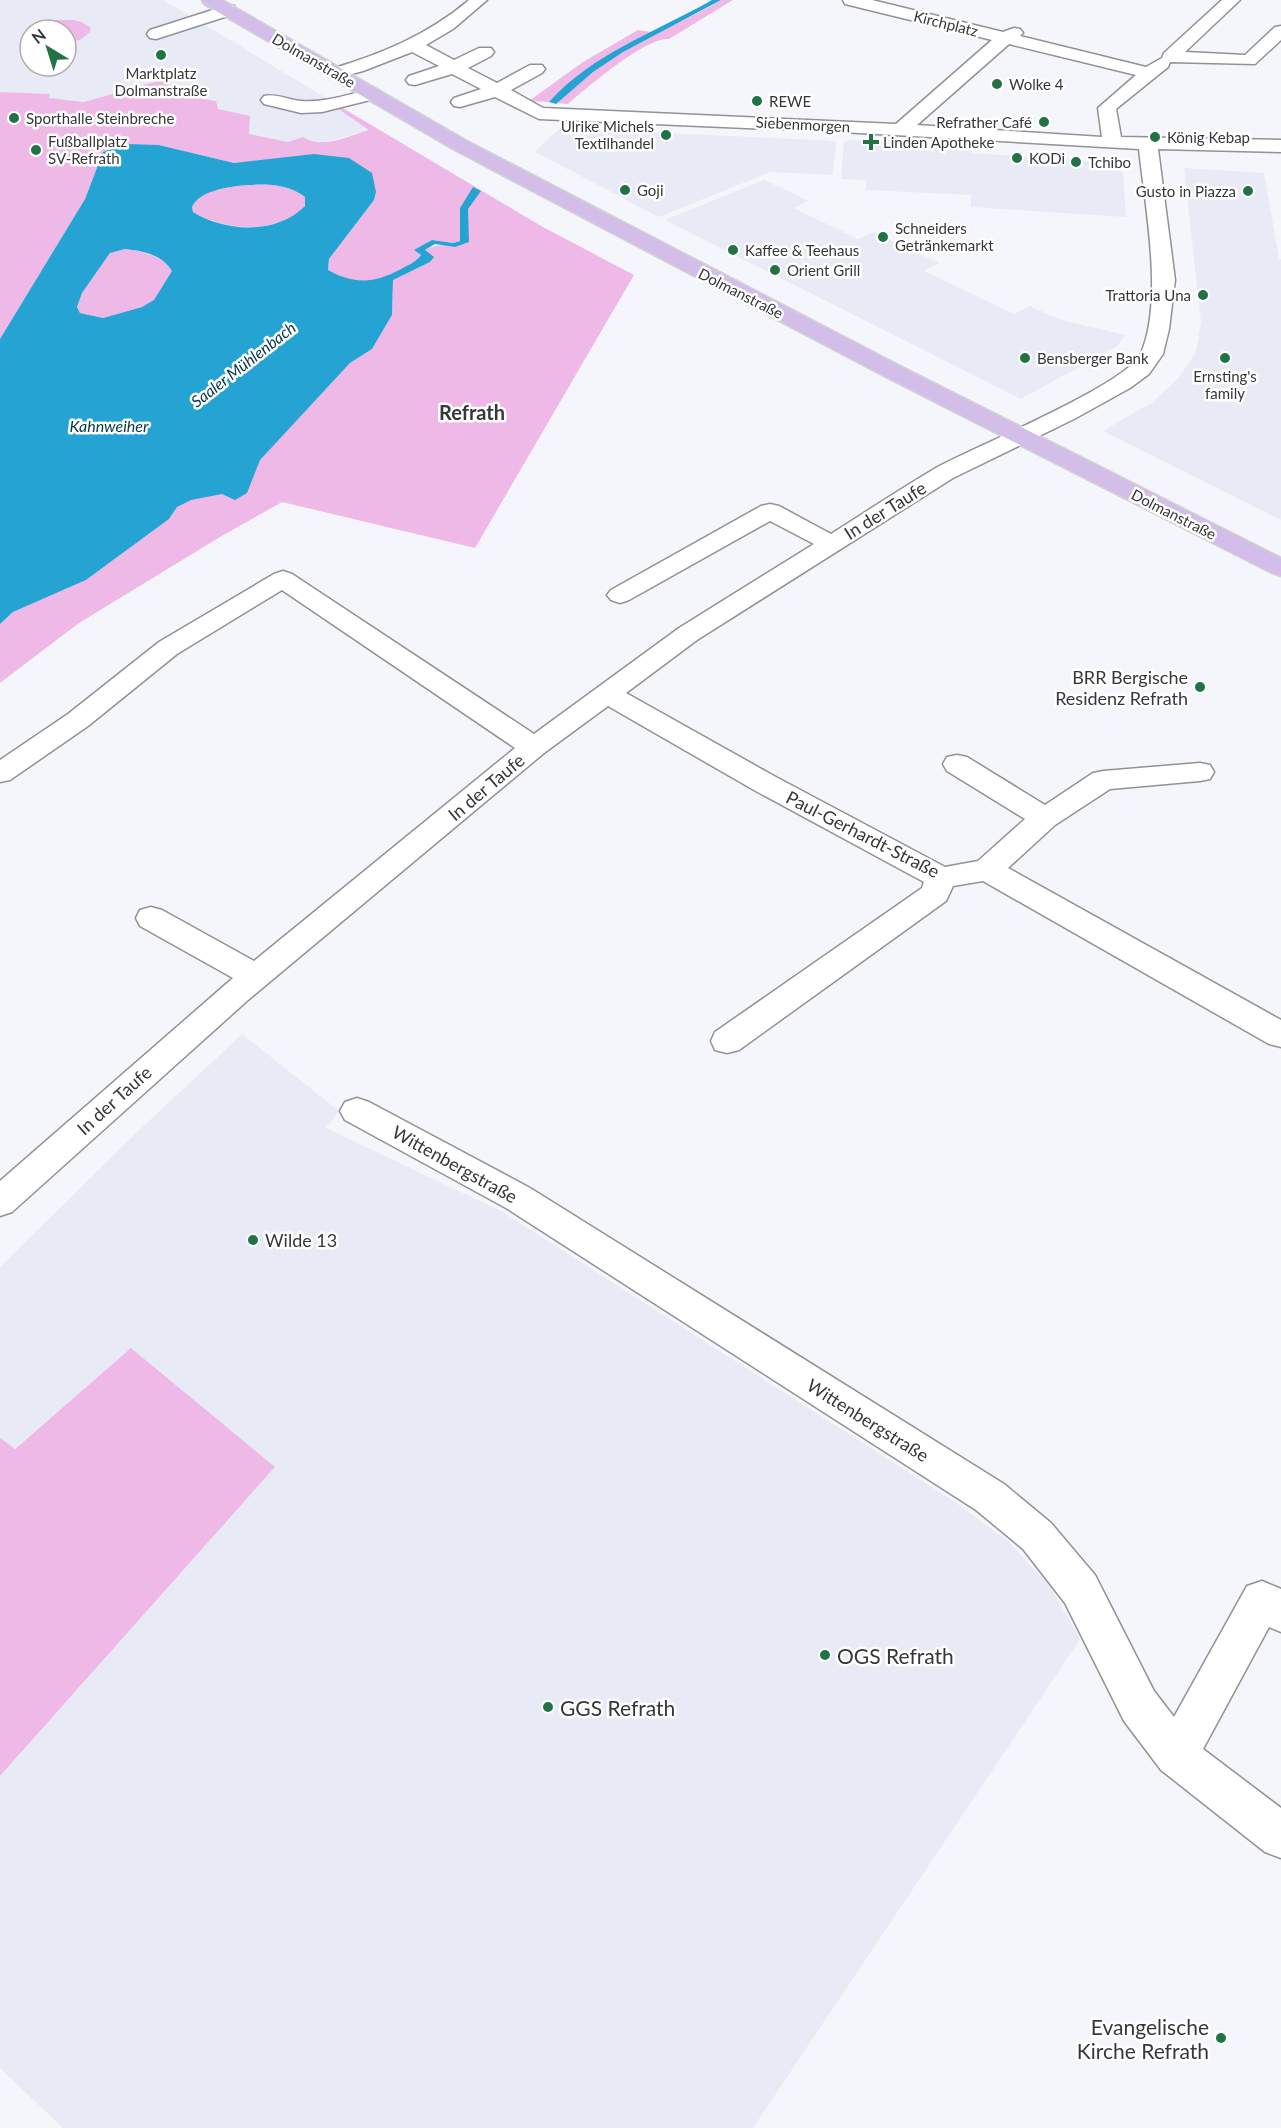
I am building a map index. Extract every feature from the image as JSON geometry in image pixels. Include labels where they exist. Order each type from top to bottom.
[{"type":"main road","name":"Dolmanstraße","points":[[210,0],[460,145],[1018,435],[1281,568]]},
{"type":"street","points":[[337,73],[369,64],[414,46],[439,32],[478,0]]},
{"type":"street","name":"Kirchplatz","points":[[851,0],[1010,36]]},
{"type":"street","points":[[1113,143],[1107,108],[1170,57],[1232,0]]},
{"type":"street","points":[[156,34],[228,10]]},
{"type":"street","points":[[1170,57],[1249,60],[1281,31]]},
{"type":"street","points":[[1010,36],[1144,72]]},
{"type":"street","name":"Kirchplatz","points":[[900,130],[1010,36]]},
{"type":"street","name":"Siebenmorgen","points":[[414,46],[539,113],[900,130],[1113,143],[1281,146]]},
{"type":"street","points":[[415,80],[455,67],[485,52]]},
{"type":"street","points":[[460,102],[498,90],[536,69]]},
{"type":"street","points":[[270,100],[301,107],[322,106],[372,94]]},
{"type":"street","name":"In der Taufe","points":[[0,1202],[237,992],[534,747],[688,634],[945,472],[1122,383],[1141,369],[1152,354],[1158,329],[1164,280],[1148,144]]},
{"type":"street","points":[[620,595],[770,511],[830,543]]},
{"type":"street","points":[[0,773],[78,720],[168,648],[283,579],[534,747]]},
{"type":"street","name":"Paul-Gerhardt-Straße","points":[[608,694],[764,783],[941,878],[987,870]]},
{"type":"street","points":[[957,764],[1045,818]]},
{"type":"street","points":[[1200,772],[1103,780],[1045,818],[987,870],[1281,1035]]},
{"type":"street","points":[[727,1041],[935,894],[941,878]]},
{"type":"street","points":[[151,918],[257,977]]},
{"type":"street","name":"Wittenbergstraße","points":[[357,1111],[518,1198],[990,1497],[1037,1536],[1080,1589],[1139,1706],[1176,1755],[1281,1836]]},
{"type":"street","points":[[1176,1755],[1262,1600],[1281,1612]]},
{"type":"shaded area","name":"Marktplatz Dolmanstraße","points":[[0,0],[164,0],[341,107],[369,130],[323,143],[312,143],[303,137],[288,142],[248,134],[249,116],[217,109],[216,101],[167,94],[161,80],[84,102],[49,98],[50,94],[0,92]]},
{"type":"shaded area","points":[[721,0],[733,0],[669,39],[659,40],[632,54],[568,104],[557,103],[594,71],[624,50]]},
{"type":"shaded area","points":[[78,21],[91,28],[90,32],[78,41]]},
{"type":"shaded area","points":[[638,30],[652,32],[598,63],[549,102],[529,101],[583,62]]},
{"type":"shaded area","points":[[161,80],[172,87],[168,94],[216,101],[218,109],[250,116],[249,134],[288,142],[303,137],[310,141],[327,142],[369,130],[337,108],[341,107],[541,226],[634,275],[475,548],[282,502],[79,623],[0,683],[0,624],[13,612],[86,580],[169,519],[177,507],[184,502],[201,496],[247,493],[259,460],[350,363],[372,349],[392,315],[393,280],[430,262],[425,250],[436,246],[468,242],[468,209],[460,208],[460,241],[453,243],[432,240],[415,250],[421,255],[414,261],[382,278],[365,281],[347,279],[328,271],[329,259],[374,200],[376,192],[271,160],[234,163],[159,145],[103,152],[85,199],[0,339],[0,92],[50,94],[49,98],[84,102]]},
{"type":"shaded area","points":[[560,128],[836,141],[833,175],[770,172],[659,217],[535,152]]},
{"type":"shaded area","points":[[844,141],[971,147],[972,153],[1103,162],[1123,172],[1126,217],[971,207],[971,195],[866,190],[866,180],[841,179]]},
{"type":"shaded area","points":[[1184,168],[1264,173],[1279,259],[1281,259],[1281,520],[1103,431],[1151,403],[1180,376],[1196,352],[1201,322]]},
{"type":"shaded area","points":[[764,180],[809,201],[794,208],[858,239],[874,232],[939,263],[924,271],[1014,314],[1030,306],[1061,320],[1125,335],[1117,346],[1021,399],[665,220]]},
{"type":"shaded area","points":[[246,185],[285,187],[305,197],[305,206],[280,222],[251,227],[221,223],[193,212],[192,207],[196,201],[208,193]]},
{"type":"shaded area","points":[[125,249],[152,255],[173,271],[154,301],[142,307],[103,318],[80,313],[77,307],[82,293],[110,253]]},
{"type":"shaded area","name":"GGS Refrath","points":[[242,1034],[339,1111],[326,1128],[503,1212],[955,1502],[1009,1542],[1051,1588],[1080,1639],[753,2128],[63,2128],[0,2068],[0,1776],[275,1467],[131,1348],[14,1449],[0,1438],[0,1267],[132,1137]]},
{"type":"shaded area","points":[[131,1348],[275,1467],[0,1776],[0,1438],[15,1449]]},
{"type":"water","name":"Kahnweiher","points":[[126,144],[159,145],[234,163],[314,154],[349,158],[372,173],[376,192],[374,200],[329,259],[328,270],[356,280],[374,279],[392,274],[414,261],[421,255],[414,250],[432,240],[453,243],[460,241],[460,208],[473,187],[481,191],[468,209],[469,242],[455,247],[435,244],[425,250],[434,257],[430,262],[393,280],[392,315],[372,349],[350,363],[260,460],[247,493],[235,500],[222,494],[191,500],[177,507],[169,519],[86,580],[13,612],[0,624],[0,339],[85,199],[103,152]],"holes":[[[246,185],[285,187],[305,197],[305,206],[280,222],[251,227],[220,224],[193,212],[192,207],[196,201],[208,193]],[[125,249],[158,258],[172,271],[154,300],[142,307],[103,318],[80,313],[77,307],[82,293],[110,253]]]},
{"type":"waterway","name":"Saaler Mühlenbach","points":[[553,102],[590,71],[621,50],[717,0]]},
{"type":"place","name":"Marktplatz Dolmanstraße","points":[[161,55]]},
{"type":"place","name":"Wolke 4","points":[[997,84]]},
{"type":"place","name":"REWE","points":[[757,101]]},
{"type":"place","name":"Sporthalle Steinbreche","points":[[14,118]]},
{"type":"place","name":"Refrather Café","points":[[1044,122]]},
{"type":"place","name":"Ulrike Michels Textilhandel","points":[[666,135]]},
{"type":"place","name":"König Kebap","points":[[1155,137]]},
{"type":"place","name":"Linden Apotheke","points":[[871,142]]},
{"type":"place","name":"Fußballplatz SV-Refrath","points":[[36,150]]},
{"type":"place","name":"KODi","points":[[1017,158]]},
{"type":"place","name":"Tchibo","points":[[1076,162]]},
{"type":"place","name":"Goji","points":[[625,190]]},
{"type":"place","name":"Gusto in Piazza","points":[[1248,191]]},
{"type":"place","name":"Schneiders Getränkemarkt","points":[[883,237]]},
{"type":"place","name":"Kaffee & Teehaus","points":[[733,250]]},
{"type":"place","name":"Orient Grill","points":[[775,270]]},
{"type":"place","name":"Trattoria Una","points":[[1203,295]]},
{"type":"place","name":"Bensberger Bank","points":[[1025,358]]},
{"type":"place","name":"Ernsting's family","points":[[1225,358]]},
{"type":"place","name":"BRR Bergische Residenz Refrath","points":[[1200,687]]},
{"type":"place","name":"Wilde 13","points":[[253,1240]]},
{"type":"place","name":"OGS Refrath","points":[[825,1655]]},
{"type":"place","name":"GGS Refrath","points":[[548,1707]]},
{"type":"place","name":"Evangelische Kirche Refrath","points":[[1221,2038]]},
{"type":"district","name":"Refrath","points":[[472,412]]}]
